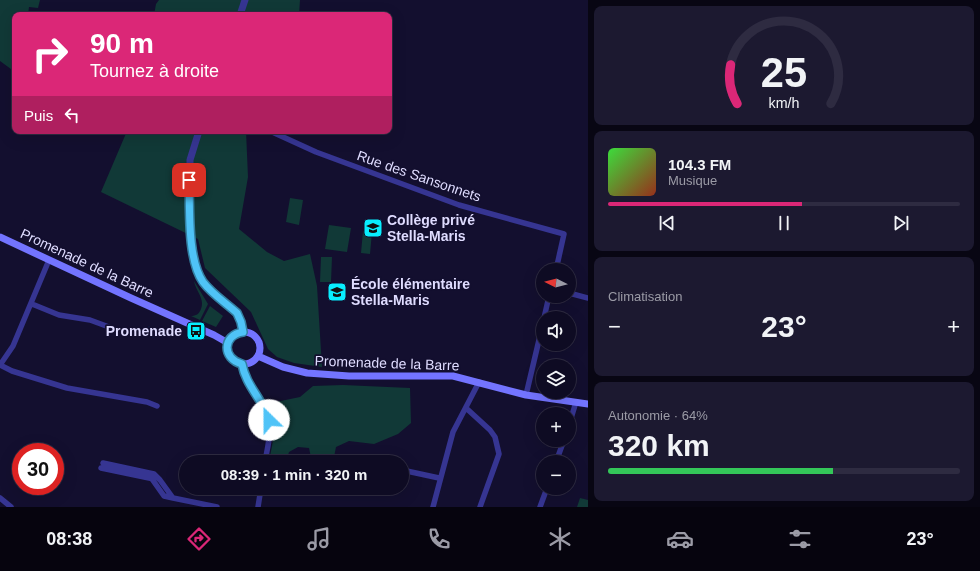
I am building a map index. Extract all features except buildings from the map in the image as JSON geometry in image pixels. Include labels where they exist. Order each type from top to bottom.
[{"type":"main road","name":"Promenade de la Barre","points":[[0,237],[214,335],[228,343]]},
{"type":"main road","points":[[243,332],[252,334],[259,342],[260,352],[251,362],[242,364],[230,357],[228,352],[228,343],[234,335],[243,332]]},
{"type":"main road","name":"Promenade de la Barre","points":[[258,356],[283,367],[316,374],[446,376],[479,382],[526,395],[588,404]]},
{"type":"street","points":[[241,12],[245,0]]},
{"type":"street","points":[[198,134],[190,160],[190,232],[192,251],[197,270],[203,282],[237,313],[243,332]]},
{"type":"street","name":"Rue des Sansonnets","points":[[277,134],[316,152],[459,205],[564,234],[558,263]]},
{"type":"street","points":[[50,260],[13,346],[0,365],[12,371],[67,388],[146,402],[158,406]]},
{"type":"street","points":[[576,295],[588,298]]},
{"type":"street","points":[[32,304],[58,315],[90,320],[109,327]]},
{"type":"street","points":[[526,395],[536,351]]},
{"type":"street","points":[[242,364],[244,375],[263,404],[269,420],[270,427],[266,455]]},
{"type":"street","points":[[432,507],[453,432],[479,382]]},
{"type":"street","points":[[574,407],[576,402]]},
{"type":"street","points":[[466,408],[490,430],[495,437],[499,449],[499,454],[480,507]]},
{"type":"street","points":[[102,465],[154,474],[173,498],[217,507]]},
{"type":"street","points":[[409,472],[439,478]]},
{"type":"street","points":[[258,507],[260,495]]},
{"type":"street","points":[[540,507],[544,495]]},
{"type":"street","points":[[0,498],[11,507]]},
{"type":"green space","points":[[0,0],[40,0],[38,8],[29,7],[28,12],[12,12],[12,70],[0,61]]},
{"type":"green space","points":[[159,0],[300,0],[299,12],[155,12],[156,4]]},
{"type":"green space","points":[[126,134],[246,134],[248,177],[239,229],[267,252],[284,261],[310,254],[317,286],[322,367],[294,363],[277,357],[268,349],[251,312],[205,268],[198,239],[101,192]]},
{"type":"green space","points":[[290,198],[303,200],[299,225],[286,222]]},
{"type":"green space","points":[[329,225],[351,228],[347,252],[325,249]]},
{"type":"green space","points":[[363,231],[372,232],[370,254],[361,253]]},
{"type":"green space","points":[[321,257],[332,257],[331,282],[320,282]]},
{"type":"green space","points":[[194,281],[208,304],[200,320],[191,316],[198,313],[202,305],[201,298]]},
{"type":"green space","points":[[210,306],[223,316],[216,327],[202,321]]},
{"type":"green space","points":[[343,385],[410,388],[411,423],[398,434],[374,444],[349,441],[336,447],[334,455],[310,455],[309,448],[298,447],[289,452],[288,455],[270,455],[274,426],[271,403],[300,397],[313,386]]},
{"type":"green space","points":[[580,498],[588,500],[588,507],[577,507]]},
{"type":"water","points":[[149,326],[157,332],[153,338],[145,332]]},
{"type":"place","name":"Collège privé Stella-Maris","points":[[373,228]]},
{"type":"place","name":"École élémentaire Stella-Maris","points":[[337,292]]},
{"type":"place","name":"Promenade","points":[[196,331]]},
{"type":"route","points":[[189,180],[190,232],[192,251],[197,270],[203,282],[210,290],[240,317],[243,332],[238,332],[230,338],[227,348],[228,352],[233,360],[242,364],[244,375],[263,404],[269,420]]}]
